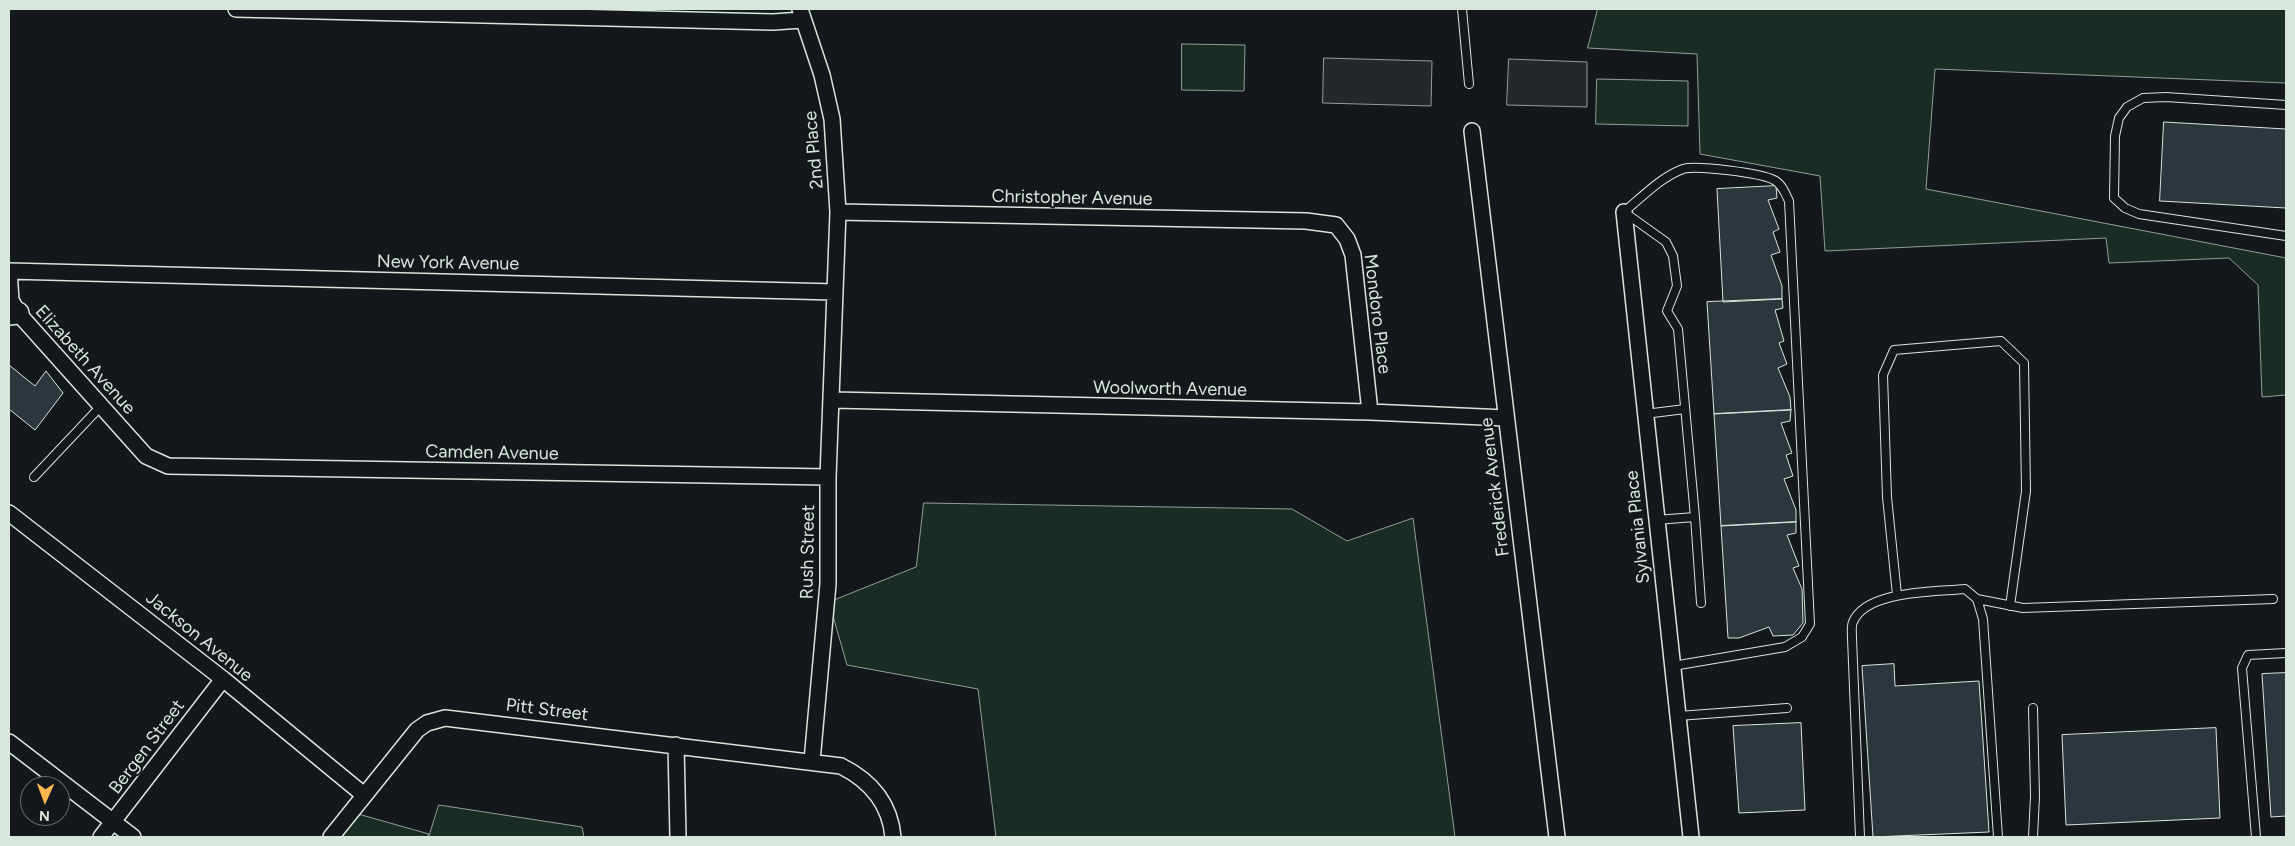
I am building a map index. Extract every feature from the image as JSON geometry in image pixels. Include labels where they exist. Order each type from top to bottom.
[{"type":"street","points":[[236,9],[773,22],[801,14]]},
{"type":"street","name":"2nd Place","points":[[801,14],[822,75],[832,119],[838,212],[835,292]]},
{"type":"street","name":"Frederick Avenue","points":[[1472,132],[1557,837]]},
{"type":"street","name":"Christopher Avenue","points":[[838,212],[1306,221]]},
{"type":"street","name":"Sylvania Place","points":[[1624,212],[1691,837]]},
{"type":"street","name":"Mondoro Place","points":[[1306,221],[1336,225],[1347,239],[1353,255],[1370,412]]},
{"type":"street","name":"New York Avenue","points":[[9,271],[835,292]]},
{"type":"street","name":"Elizabeth Avenue","points":[[9,271],[13,313],[146,456],[156,462]]},
{"type":"street","name":"Rush Street","points":[[812,761],[828,584],[828,477],[833,400],[835,292]]},
{"type":"street","name":"Woolworth Avenue","points":[[833,400],[1370,412],[1506,418]]},
{"type":"street","name":"Camden Avenue","points":[[156,462],[168,466],[828,477]]},
{"type":"street","name":"Jackson Avenue","points":[[9,512],[223,679],[364,795]]},
{"type":"street","name":"Bergen Street","points":[[101,837],[223,679]]},
{"type":"street","name":"Pitt Street","points":[[331,837],[417,730],[427,723],[444,718],[676,744],[841,766],[869,783],[887,810],[893,837]]},
{"type":"street","points":[[9,742],[133,837]]},
{"type":"street","points":[[676,744],[678,837]]},
{"type":"lane","points":[[1462,9],[1469,84]]},
{"type":"lane","points":[[2286,105],[2166,97],[2143,98],[2127,107],[2119,118],[2115,136],[2114,198],[2125,208],[2139,214],[2286,236]]},
{"type":"lane","points":[[1673,666],[1785,647],[1802,637],[1810,624],[1789,201],[1783,187],[1774,180],[1706,167],[1684,169],[1655,186],[1624,212],[1666,242],[1674,256],[1677,286],[1667,311],[1678,329],[1701,603]]},
{"type":"lane","points":[[1897,595],[1887,497],[1883,375],[1894,350],[2001,341],[2024,363],[2026,491],[2010,606]]},
{"type":"lane","points":[[34,477],[101,406]]},
{"type":"lane","points":[[1645,414],[1685,409]]},
{"type":"lane","points":[[1656,520],[1695,517]]},
{"type":"lane","points":[[1860,837],[1852,638],[1853,622],[1864,608],[1889,596],[1965,589],[1977,600],[1984,619],[1998,837]]},
{"type":"lane","points":[[1977,600],[2023,608],[2273,599]]},
{"type":"lane","points":[[2256,837],[2242,668],[2248,656],[2286,653]]},
{"type":"lane","points":[[1678,716],[1787,708]]},
{"type":"lane","points":[[2033,708],[2036,796],[2033,837]]},
{"type":"green space","points":[[1598,9],[2286,9],[2286,83],[1935,69],[1926,189],[2286,258],[2286,395],[2262,397],[2258,285],[2229,258],[2109,263],[2106,238],[1825,251],[1820,176],[1700,154],[1697,54],[1588,48]]},
{"type":"green space","points":[[1182,44],[1245,45],[1244,91],[1182,90]]},
{"type":"green space","points":[[1597,79],[1688,81],[1688,126],[1596,124]]},
{"type":"green space","points":[[924,503],[1292,509],[1347,541],[1413,518],[1455,837],[996,837],[978,689],[847,665],[829,602],[916,567]]},
{"type":"green space","points":[[439,805],[582,827],[584,837],[429,837]]},
{"type":"green space","points":[[351,812],[429,834],[427,837],[331,837]]},
{"type":"shaded area","points":[[1324,58],[1432,61],[1431,106],[1323,103]]},
{"type":"shaded area","points":[[1509,59],[1587,62],[1587,107],[1507,105]]},
{"type":"building","points":[[2164,122],[2286,129],[2286,208],[2160,201]]},
{"type":"building","points":[[1776,186],[1777,198],[1768,200],[1779,229],[1773,232],[1780,252],[1771,255],[1782,286],[1782,299],[1723,302],[1717,189]]},
{"type":"building","points":[[1782,299],[1783,308],[1775,310],[1784,341],[1779,343],[1787,364],[1778,368],[1790,397],[1791,410],[1714,414],[1707,302]]},
{"type":"building","points":[[9,365],[35,386],[46,371],[63,393],[35,430],[9,409]]},
{"type":"building","points":[[1791,410],[1790,421],[1781,423],[1792,453],[1786,455],[1793,476],[1784,479],[1796,510],[1796,522],[1721,526],[1714,414]]},
{"type":"building","points":[[1796,522],[1796,533],[1787,535],[1799,566],[1793,568],[1802,589],[1803,623],[1793,635],[1773,636],[1769,627],[1739,638],[1728,638],[1721,526]]},
{"type":"building","points":[[1894,664],[1895,686],[1979,681],[1989,832],[1873,837],[1862,666]]},
{"type":"building","points":[[2286,673],[2286,816],[2271,817],[2262,674]]},
{"type":"building","points":[[1801,723],[1805,810],[1739,813],[1733,726]]},
{"type":"building","points":[[2216,728],[2220,818],[2066,825],[2062,735]]}]
